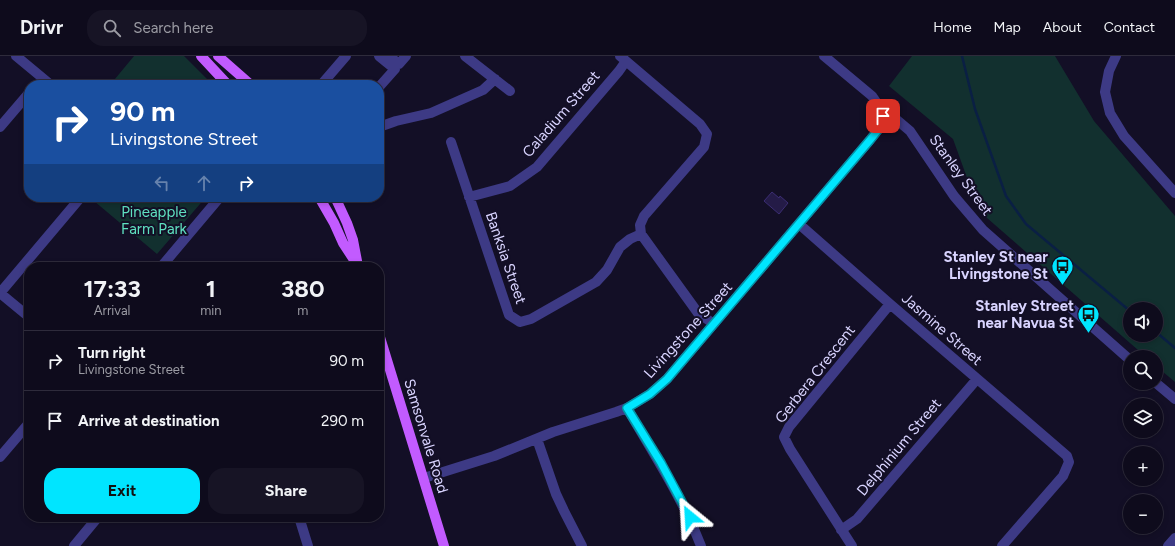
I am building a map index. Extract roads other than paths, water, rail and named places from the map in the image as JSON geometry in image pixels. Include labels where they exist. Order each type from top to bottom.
[{"type":"main road","points":[[201,56],[223,80]]},
{"type":"main road","points":[[218,56],[245,80]]},
{"type":"main road","points":[[323,202],[343,243],[355,262]]},
{"type":"main road","points":[[337,202],[353,240],[357,262]]},
{"type":"main road","name":"Samsonvale Road","points":[[384,350],[444,546]]},
{"type":"street","points":[[16,56],[38,80]]},
{"type":"street","points":[[325,80],[346,56]]},
{"type":"street","points":[[379,56],[395,69],[384,81]]},
{"type":"street","points":[[389,56],[399,64],[406,56]]},
{"type":"street","points":[[465,56],[510,91]]},
{"type":"street","points":[[824,56],[872,96],[877,102],[883,116]]},
{"type":"street","points":[[1116,56],[1109,71],[1105,92],[1110,113],[1124,136],[1175,193]]},
{"type":"street","points":[[623,58],[700,124],[707,134],[704,147],[644,216],[640,225],[641,234],[698,313],[714,324]]},
{"type":"street","name":"Caladium Street","points":[[469,197],[510,186],[537,167],[619,71],[623,58]]},
{"type":"street","points":[[384,125],[396,120],[431,113],[483,90],[495,79]]},
{"type":"street","points":[[0,127],[24,99]]},
{"type":"street","name":"Livingstone Street","points":[[424,478],[494,456],[553,432],[627,408],[650,394],[667,379],[878,131],[882,125],[883,116]]},
{"type":"street","name":"Stanley Street","points":[[883,116],[897,120],[910,132],[954,196],[983,230],[1123,354]]},
{"type":"street","name":"Banksia Street","points":[[451,142],[509,315],[520,322],[531,319],[596,282],[607,270],[620,247],[630,239],[641,234]]},
{"type":"street","points":[[26,262],[77,202]]},
{"type":"street","points":[[165,262],[216,202]]},
{"type":"street","name":"Jasmine Street","points":[[799,224],[1067,456],[1068,462],[1063,476],[1002,546]]},
{"type":"street","points":[[24,265],[0,293],[24,313]]},
{"type":"street","name":"Gerbera Crescent","points":[[852,546],[790,449],[784,437],[789,427],[890,304]]},
{"type":"street","name":"Delphinium Street","points":[[841,530],[857,519],[977,379]]},
{"type":"street","points":[[1163,389],[1175,399]]},
{"type":"street","points":[[627,408],[661,463],[686,509],[701,546]]},
{"type":"street","points":[[0,457],[24,429]]},
{"type":"street","points":[[537,439],[556,494],[582,546]]},
{"type":"street","points":[[74,546],[94,522]]},
{"type":"street","points":[[301,522],[308,546]]},
{"type":"street","points":[[1168,546],[1175,538]]},
{"type":"waterway","points":[[962,56],[975,109],[1006,196],[1026,224],[1123,305]]},
{"type":"waterway","points":[[1163,338],[1175,348]]},
{"type":"place","name":"Stanley St near Livingstone St","points":[[1063,286]]},
{"type":"place","name":"Stanley Street near Navua St","points":[[1089,334]]},
{"type":"park label","name":"Pineapple Farm Park","points":[[154,220]]}]
